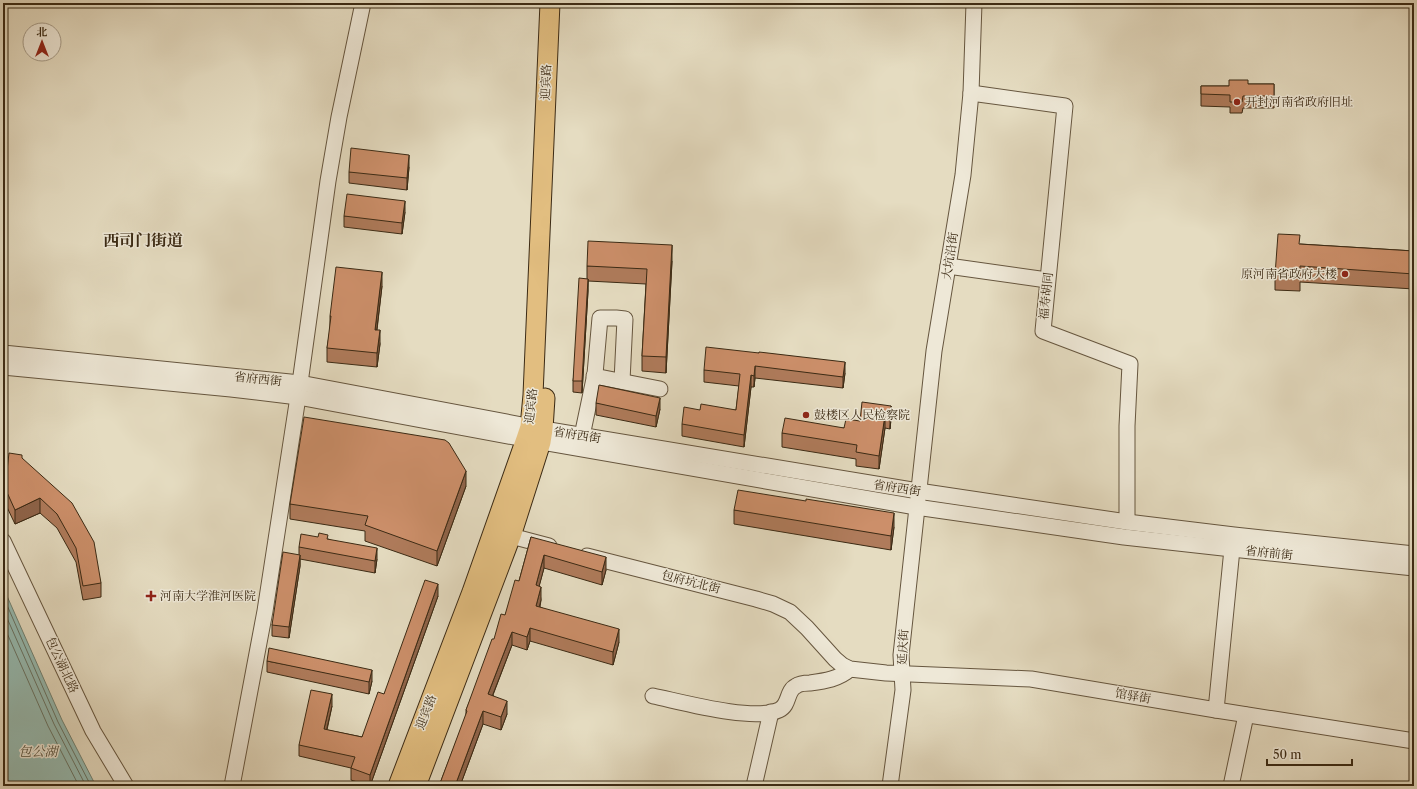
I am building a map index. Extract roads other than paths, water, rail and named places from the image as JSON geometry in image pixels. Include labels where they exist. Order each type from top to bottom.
[{"type":"main road","name":"迎宾路","points":[[398,786],[472,592],[535,434],[533,395],[550,3]]},
{"type":"main road","name":"迎宾路","points":[[416,786],[510,536],[535,434],[563,3]]},
{"type":"street","points":[[232,786],[266,611],[328,181],[339,117],[363,3]]},
{"type":"street","name":"大坑沿街","points":[[916,507],[934,351],[963,175],[971,93],[974,3]]},
{"type":"street","name":"福寿胡同","points":[[971,93],[1065,106],[1043,331],[1130,364],[1127,426],[1126,522]]},
{"type":"street","points":[[948,266],[1047,280]]},
{"type":"street","points":[[582,436],[594,376],[600,318],[625,319],[622,381]]},
{"type":"street","points":[[3,371],[4,360]]},
{"type":"street","name":"省府西街","points":[[4,360],[299,390],[916,507],[1124,537]]},
{"type":"street","points":[[594,376],[660,389]]},
{"type":"street","name":"省府西街","points":[[535,434],[582,436],[918,492],[1126,522]]},
{"type":"street","name":"延庆街","points":[[890,786],[903,690],[901,655],[916,507]]},
{"type":"street","name":"省府前街","points":[[1126,522],[1414,554]]},
{"type":"street","name":"包府坑北街","points":[[510,536],[773,604],[790,612],[807,628],[835,659],[850,669]]},
{"type":"street","name":"省府前街","points":[[1124,537],[1232,550],[1414,568]]},
{"type":"street","name":"包公湖北路","points":[[3,541],[93,731],[126,786]]},
{"type":"street","points":[[1216,710],[1232,550]]},
{"type":"street","points":[[653,696],[743,714],[771,712],[779,710],[786,705],[791,690],[795,686],[830,680],[845,674],[850,669]]},
{"type":"street","name":"馆驿街","points":[[850,669],[902,674],[1031,679],[1414,741]]},
{"type":"street","points":[[754,786],[771,712]]},
{"type":"street","points":[[1231,786],[1246,715]]},
{"type":"water","name":"包公湖","points":[[3,587],[62,720],[96,786],[3,786]]},
{"type":"place","name":"开封河南省政府旧址","points":[[1237,102]]},
{"type":"place","name":"原河南省政府大楼","points":[[1345,274]]},
{"type":"place","name":"鼓楼区人民检察院","points":[[806,415]]},
{"type":"place","name":"河南大学淮河医院","points":[[151,596]]},
{"type":"district","name":"西司门街道","points":[[143,240]]}]
